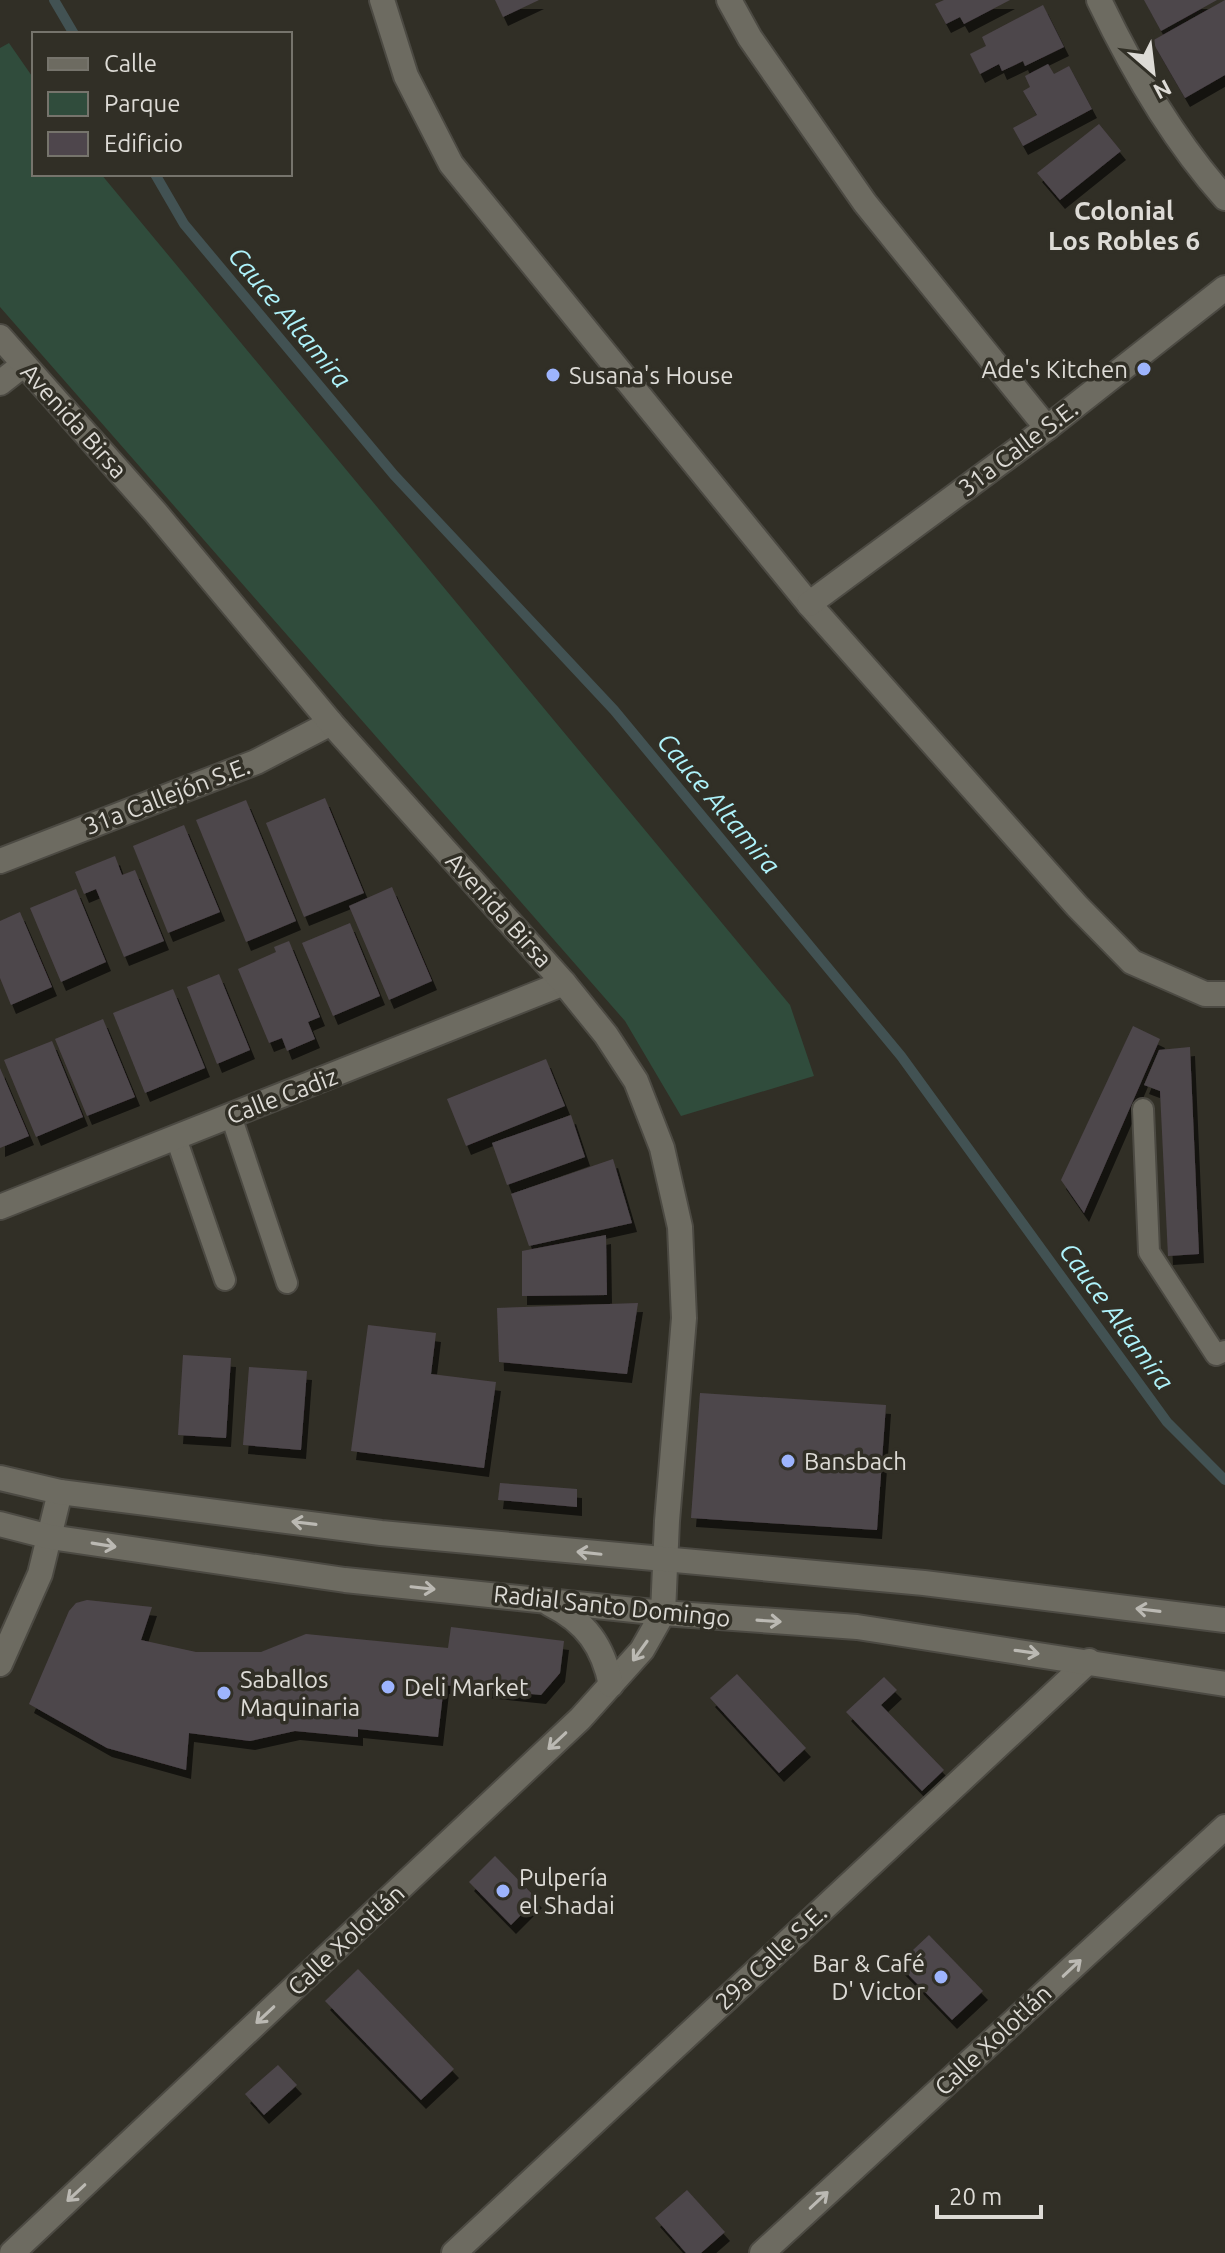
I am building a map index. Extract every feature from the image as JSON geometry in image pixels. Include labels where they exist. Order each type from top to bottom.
[{"type":"street","points":[[382,0],[406,76],[451,164],[809,604],[1077,906],[1132,962],[1205,994],[1225,994]]},
{"type":"street","points":[[729,0],[750,38],[865,203],[1047,428]]},
{"type":"street","points":[[1099,0],[1114,32],[1195,164],[1225,198]]},
{"type":"street","name":"31a Calle S.E.","points":[[809,604],[1047,428],[1225,288]]},
{"type":"street","name":"Avenida Birsa","points":[[0,337],[156,513],[331,723],[564,983],[606,1035],[636,1081],[662,1148],[680,1227],[684,1318],[663,1613]]},
{"type":"street","points":[[0,383],[23,365]]},
{"type":"street","name":"31a Callejón S.E.","points":[[0,861],[256,762],[331,723]]},
{"type":"street","name":"Calle Cadiz","points":[[0,1207],[564,983]]},
{"type":"street","name":"Radial Santo Domingo","points":[[0,1478],[60,1492],[381,1533],[924,1583],[1225,1620]]},
{"type":"street","points":[[0,1664],[40,1574],[60,1492]]},
{"type":"street","name":"Radial Santo Domingo","points":[[0,1524],[50,1537],[345,1580],[663,1613],[857,1627],[1225,1684]]},
{"type":"street","points":[[541,1599],[571,1615],[593,1636],[606,1660],[611,1685]]},
{"type":"street","name":"Calle Xolotlán","points":[[12,2253],[580,1719],[642,1650],[663,1613]]},
{"type":"street","name":"29a Calle S.E.","points":[[454,2253],[1089,1661]]},
{"type":"street","name":"Calle Xolotlán","points":[[762,2253],[1225,1827]]},
{"type":"lane","points":[[1143,1109],[1149,1252],[1216,1355],[1225,1351]]},
{"type":"lane","points":[[231,1116],[287,1283]]},
{"type":"lane","points":[[176,1138],[225,1280]]},
{"type":"green space","points":[[9,43],[32,76],[32,176],[103,176],[790,1005],[814,1076],[681,1116],[625,1021],[0,307],[0,48]]},
{"type":"building","points":[[495,0],[539,0],[503,17]]},
{"type":"building","points":[[944,0],[1010,0],[964,24],[960,17],[946,24],[935,4]]},
{"type":"building","points":[[1144,0],[1217,0],[1161,31]]},
{"type":"building","points":[[1225,0],[1225,75],[1185,98],[1152,41]]},
{"type":"building","points":[[1043,5],[1064,47],[1025,66],[1023,61],[1002,71],[999,64],[980,74],[970,54],[986,46],[982,37]]},
{"type":"building","points":[[1048,64],[1054,74],[1069,66],[1092,109],[1023,146],[1013,128],[1037,115],[1023,91],[1030,87],[1025,76]]},
{"type":"building","points":[[1099,124],[1121,151],[1060,200],[1037,173]]},
{"type":"building","points":[[325,798],[364,893],[304,917],[266,823]]},
{"type":"building","points":[[246,800],[296,921],[246,942],[196,820]]},
{"type":"building","points":[[184,825],[220,912],[168,933],[133,846]]},
{"type":"building","points":[[115,856],[122,875],[135,870],[164,941],[124,957],[96,889],[84,894],[75,872]]},
{"type":"building","points":[[392,887],[432,981],[389,1000],[349,906]]},
{"type":"building","points":[[76,889],[106,962],[61,982],[30,908]]},
{"type":"building","points":[[20,912],[52,987],[11,1005],[0,978],[0,921]]},
{"type":"building","points":[[350,923],[380,996],[333,1016],[302,943]]},
{"type":"building","points":[[289,941],[320,1017],[308,1022],[315,1039],[287,1051],[282,1038],[269,1043],[238,969],[276,952],[274,947]]},
{"type":"building","points":[[219,974],[250,1050],[217,1064],[187,987]]},
{"type":"building","points":[[173,989],[205,1068],[145,1093],[113,1013]]},
{"type":"building","points":[[103,1019],[135,1097],[87,1116],[55,1039]]},
{"type":"building","points":[[1133,1026],[1160,1039],[1084,1213],[1061,1180]]},
{"type":"building","points":[[52,1041],[83,1117],[36,1137],[4,1060]]},
{"type":"building","points":[[1190,1047],[1199,1254],[1168,1256],[1160,1091],[1144,1085],[1159,1050]]},
{"type":"building","points":[[546,1059],[565,1106],[466,1146],[447,1099]]},
{"type":"building","points":[[0,1068],[29,1136],[0,1148]]},
{"type":"building","points":[[571,1115],[585,1157],[507,1185],[492,1143]]},
{"type":"building","points":[[613,1159],[632,1223],[529,1246],[511,1194]]},
{"type":"building","points":[[606,1235],[607,1295],[522,1296],[522,1251]]},
{"type":"building","points":[[638,1303],[627,1374],[499,1362],[497,1308]]},
{"type":"building","points":[[368,1325],[436,1333],[431,1374],[496,1382],[484,1468],[351,1451]]},
{"type":"building","points":[[183,1355],[231,1358],[226,1438],[178,1435]]},
{"type":"building","points":[[249,1367],[307,1371],[301,1450],[243,1445]]},
{"type":"building","name":"Bansbach","points":[[700,1393],[886,1405],[877,1530],[691,1518]]},
{"type":"building","points":[[500,1483],[577,1489],[577,1507],[498,1500]]},
{"type":"building","points":[[87,1600],[152,1607],[141,1640],[196,1652],[261,1652],[306,1634],[448,1648],[451,1627],[564,1641],[560,1673],[541,1695],[444,1685],[438,1737],[358,1729],[358,1737],[295,1731],[250,1741],[189,1733],[186,1770],[107,1748],[29,1704],[69,1611],[76,1603]]},
{"type":"building","points":[[737,1674],[806,1748],[779,1773],[710,1698]]},
{"type":"building","points":[[884,1677],[897,1690],[881,1705],[944,1770],[922,1791],[846,1712]]},
{"type":"building","name":"Pulpería el Shadai","points":[[495,1856],[537,1899],[511,1925],[469,1882]]},
{"type":"building","name":"Bar & Café D' Victor","points":[[929,1935],[983,1991],[952,2020],[898,1964]]},
{"type":"building","points":[[358,1969],[454,2069],[421,2100],[325,2001]]},
{"type":"building","points":[[278,2065],[297,2085],[264,2115],[245,2094]]},
{"type":"building","points":[[687,2190],[725,2232],[701,2253],[686,2253],[655,2218]]},
{"type":"waterway","name":"Cauce Altamira","points":[[54,0],[73,32]]},
{"type":"waterway","name":"Cauce Altamira","points":[[156,176],[184,224],[394,475],[614,710],[901,1056],[1167,1422],[1225,1480]]},
{"type":"place","name":"Ade's Kitchen","points":[[1144,369]]},
{"type":"place","name":"Susana's House","points":[[553,375]]},
{"type":"place","name":"Bansbach","points":[[788,1461]]},
{"type":"place","name":"Deli Market","points":[[388,1687]]},
{"type":"place","name":"Saballos Maquinaria","points":[[224,1693]]},
{"type":"place","name":"Pulpería el Shadai","points":[[503,1891]]},
{"type":"place","name":"Bar & Café D' Victor","points":[[941,1977]]},
{"type":"district","name":"Colonial Los Robles 6","points":[[1124,225]]}]
